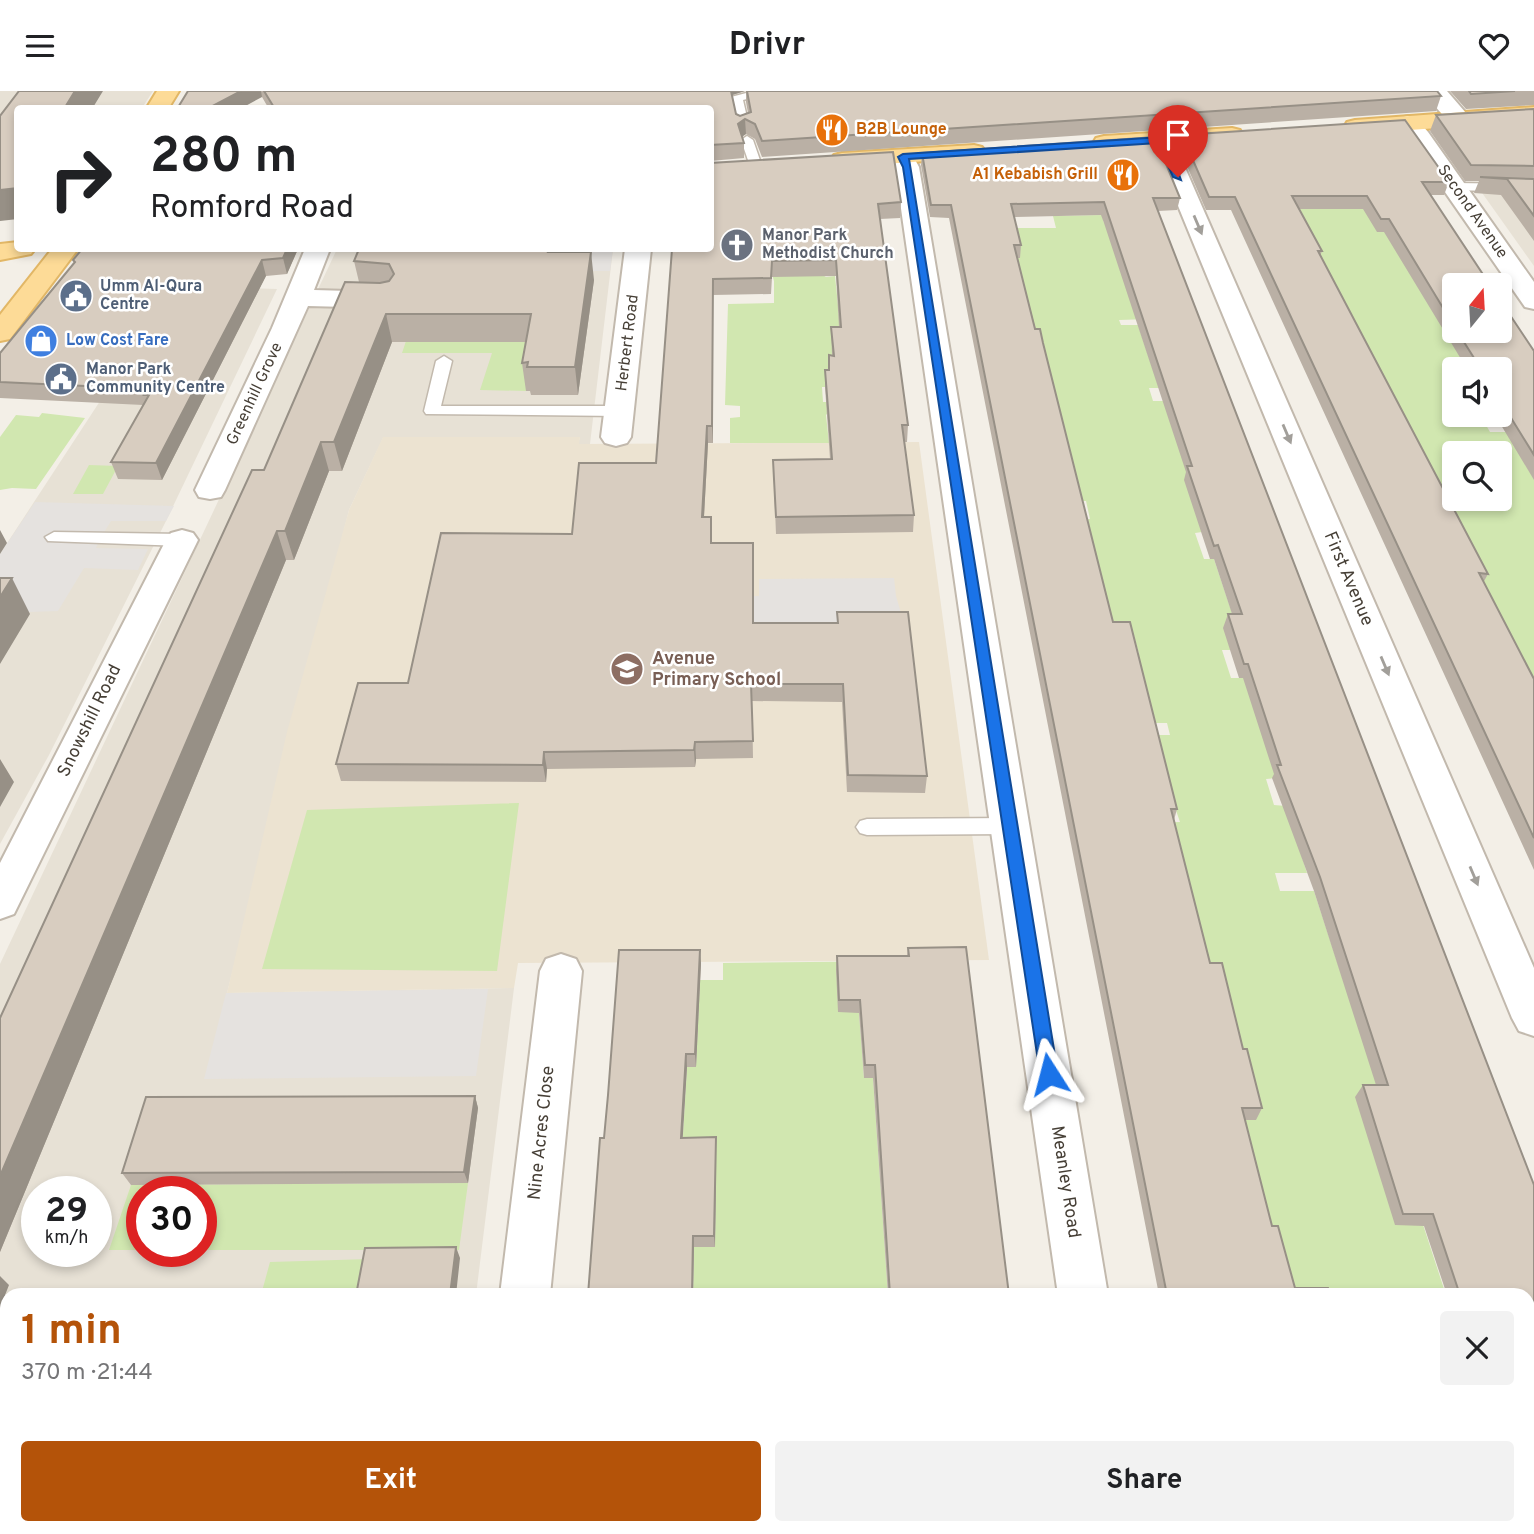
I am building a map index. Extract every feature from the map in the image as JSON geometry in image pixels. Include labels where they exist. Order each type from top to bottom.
[{"type":"main road","points":[[1330,129],[1534,114]]},
{"type":"main road","points":[[1082,145],[1248,134]]},
{"type":"main road","points":[[818,162],[990,151]]},
{"type":"main road","points":[[731,168],[767,165]]},
{"type":"main road","points":[[0,333],[63,252]]},
{"type":"street","points":[[1435,91],[1461,120]]},
{"type":"street","name":"Second Avenue","points":[[1408,124],[1534,301]]},
{"type":"street","name":"First Avenue","points":[[1162,140],[1534,1018]]},
{"type":"street","name":"Meanley Road","points":[[903,157],[907,167],[1082,1288]]},
{"type":"street","name":"Greenhill Grove","points":[[210,490],[316,252]]},
{"type":"street","name":"Herbert Road","points":[[618,424],[638,252]]},
{"type":"street","points":[[297,298],[385,300]]},
{"type":"street","name":"Snowshill Road","points":[[0,903],[182,540]]},
{"type":"street","name":"Nine Acres Close","points":[[526,1288],[561,971]]},
{"type":"lane","points":[[743,126],[737,97],[764,93]]},
{"type":"lane","points":[[747,140],[767,165]]},
{"type":"lane","points":[[1455,187],[1534,188]]},
{"type":"lane","points":[[444,361],[432,411],[618,424]]},
{"type":"lane","points":[[54,537],[182,540]]},
{"type":"lane","points":[[867,827],[1011,826]]},
{"type":"shaded area","points":[[0,91],[153,91],[144,105],[14,105],[14,124],[0,177]]},
{"type":"shaded area","points":[[1480,190],[1534,190],[1534,266]]},
{"type":"shaded area","points":[[336,252],[613,252],[590,444],[578,444],[580,437],[383,438],[349,510],[227,993],[514,988],[477,1288],[0,1288],[0,964]]},
{"type":"shaded area","points":[[557,252],[613,252],[610,271],[553,271]]},
{"type":"shaded area","points":[[216,287],[277,289],[166,521],[49,755],[0,844],[0,554],[121,369]]},
{"type":"shaded area","name":"Avenue Primary School","points":[[383,437],[580,437],[579,444],[919,442],[989,960],[518,963],[514,988],[227,993],[287,732],[349,510]]},
{"type":"shaded area","points":[[35,502],[174,506],[166,521],[111,521],[100,539],[96,548],[148,549],[138,570],[84,568],[58,611],[0,613],[0,554]]},
{"type":"shaded area","points":[[894,578],[906,630],[737,640],[737,597],[759,596],[759,579]]},
{"type":"shaded area","points":[[488,989],[476,1076],[204,1079],[226,993]]},
{"type":"green space","points":[[1417,195],[1404,232],[1442,313],[1442,343],[1456,343],[1462,357],[1442,357],[1442,427],[1487,427],[1490,432],[1506,432],[1511,441],[1442,441],[1442,511],[1512,511],[1512,442],[1534,479],[1534,704],[1264,209],[1331,209]]},
{"type":"green space","points":[[1102,215],[1104,223],[1122,223],[1150,319],[1119,320],[1121,325],[1138,325],[1159,388],[1149,388],[1153,401],[1182,401],[1196,461],[1202,532],[1195,533],[1204,559],[1214,559],[1237,628],[1230,650],[1222,650],[1231,678],[1244,678],[1276,778],[1266,779],[1274,805],[1286,806],[1307,873],[1275,873],[1280,891],[1314,891],[1444,1288],[1284,1288],[1188,976],[1150,823],[1180,822],[1150,735],[1170,735],[1167,723],[1128,723],[1127,654],[1139,654],[1134,636],[1109,636],[1076,520],[1090,519],[1086,501],[1073,501],[999,228],[1056,228],[1053,216]]},
{"type":"green space","points":[[762,241],[826,277],[835,276],[842,343],[829,387],[822,387],[823,402],[837,402],[826,415],[829,443],[730,443],[730,418],[740,417],[740,406],[725,405],[728,304],[774,303],[774,281]]},
{"type":"green space","points":[[406,341],[535,341],[526,391],[480,390],[492,353],[402,353]]},
{"type":"green space","points":[[42,413],[85,418],[36,489],[0,490],[0,437],[16,415],[39,417]]},
{"type":"green space","points":[[89,465],[118,466],[103,494],[73,494]]},
{"type":"green space","points":[[519,803],[497,971],[262,969],[307,810]]},
{"type":"green space","points":[[906,961],[859,1013],[864,1078],[873,1078],[888,1288],[693,1288],[694,1247],[715,1247],[716,1150],[682,1150],[687,1067],[696,1066],[700,980],[723,980],[723,963]]},
{"type":"green space","points":[[468,1183],[459,1250],[217,1250],[217,1184]]},
{"type":"green space","points":[[126,1200],[126,1250],[112,1250],[112,1241]]},
{"type":"green space","points":[[370,1259],[365,1288],[263,1288],[270,1262]]},
{"type":"building","points":[[19,91],[75,91],[66,105],[14,105],[14,188],[0,190],[0,116]]},
{"type":"building","points":[[188,91],[241,91],[215,105],[179,105]]},
{"type":"building","points":[[264,91],[731,91],[736,114],[740,116],[751,112],[747,91],[1437,91],[1441,96],[762,141],[755,124],[745,119],[738,124],[744,143],[714,145],[714,105],[273,105]]},
{"type":"building","points":[[1469,91],[1515,91],[1471,94]]},
{"type":"building","points":[[1534,109],[1534,166],[1471,165],[1436,115]]},
{"type":"building","points":[[1405,120],[1449,182],[1422,182],[1482,273],[1442,273],[1442,306],[1389,219],[1381,219],[1367,196],[1292,196],[1322,251],[1318,251],[1442,487],[1442,511],[1455,511],[1488,574],[1479,573],[1534,679],[1534,838],[1235,197],[1209,197],[1182,135]]},
{"type":"building","points":[[1155,137],[1180,198],[1153,198],[1534,1185],[1534,1288],[1458,1288],[1433,1214],[1403,1214],[1363,1085],[1388,1085],[1320,877],[1277,765],[1281,765],[1248,664],[1244,664],[1228,614],[1242,614],[1218,545],[1214,546],[1187,466],[1192,466],[1104,202],[1011,204],[1021,245],[1014,245],[1035,329],[1040,329],[1113,622],[1130,622],[1177,809],[1171,809],[1210,963],[1222,963],[1243,1049],[1247,1049],[1262,1108],[1242,1108],[1272,1226],[1278,1226],[1295,1288],[1166,1288],[951,205],[931,205],[922,153]]},
{"type":"building","points":[[893,152],[901,202],[878,204],[908,425],[902,425],[914,515],[776,517],[773,460],[832,459],[825,370],[829,370],[829,355],[834,356],[831,327],[841,327],[836,260],[772,261],[771,278],[713,279],[712,426],[707,426],[702,517],[711,517],[711,543],[753,543],[753,623],[838,623],[837,612],[908,612],[927,776],[848,775],[843,684],[751,684],[753,741],[695,742],[694,750],[544,752],[543,765],[336,764],[358,683],[408,683],[441,533],[572,534],[579,463],[656,463],[672,252],[714,252],[714,163]]},
{"type":"building","points":[[1480,177],[1534,179],[1534,216],[1507,179]]},
{"type":"building","points":[[80,252],[286,252],[283,258],[262,260],[156,463],[111,462],[149,395],[144,395],[148,389],[0,382],[0,353],[75,262],[73,260]]},
{"type":"building","points":[[358,252],[591,252],[575,367],[527,367],[528,362],[522,363],[531,314],[386,314],[334,442],[321,442],[285,531],[277,531],[0,1176],[0,1018],[252,470],[264,470],[345,282],[380,283],[389,281],[394,274],[389,264],[354,261]]},
{"type":"building","points":[[1512,318],[1534,351],[1534,455],[1512,419],[1512,357],[1473,357],[1465,343],[1512,343]]},
{"type":"building","points":[[0,578],[12,578],[0,597]]},
{"type":"building","points":[[966,947],[1008,1288],[890,1288],[875,1065],[865,1065],[860,1000],[839,1000],[837,956],[909,956],[908,948]]},
{"type":"building","points":[[619,950],[700,950],[695,1054],[686,1054],[681,1138],[716,1137],[714,1236],[693,1236],[692,1288],[589,1288],[600,1138],[604,1138]]},
{"type":"building","points":[[475,1096],[464,1172],[122,1173],[146,1097]]},
{"type":"building","points":[[456,1247],[451,1288],[357,1288],[365,1248]]},
{"type":"place","name":"B2B Lounge","points":[[832,130]]},
{"type":"place","name":"A1 Kebabish Grill","points":[[1123,175]]},
{"type":"place","name":"Manor Park Methodist Church","points":[[737,245]]},
{"type":"place","name":"Umm Al-Qura Centre","points":[[76,296]]},
{"type":"place","name":"Low Cost Fare","points":[[41,341]]},
{"type":"place","name":"Manor Park Community Centre","points":[[61,379]]},
{"type":"place","name":"Avenue Primary School","points":[[627,669]]},
{"type":"route","points":[[1049,1074],[907,167],[903,157],[1162,140],[1178,177]]}]
